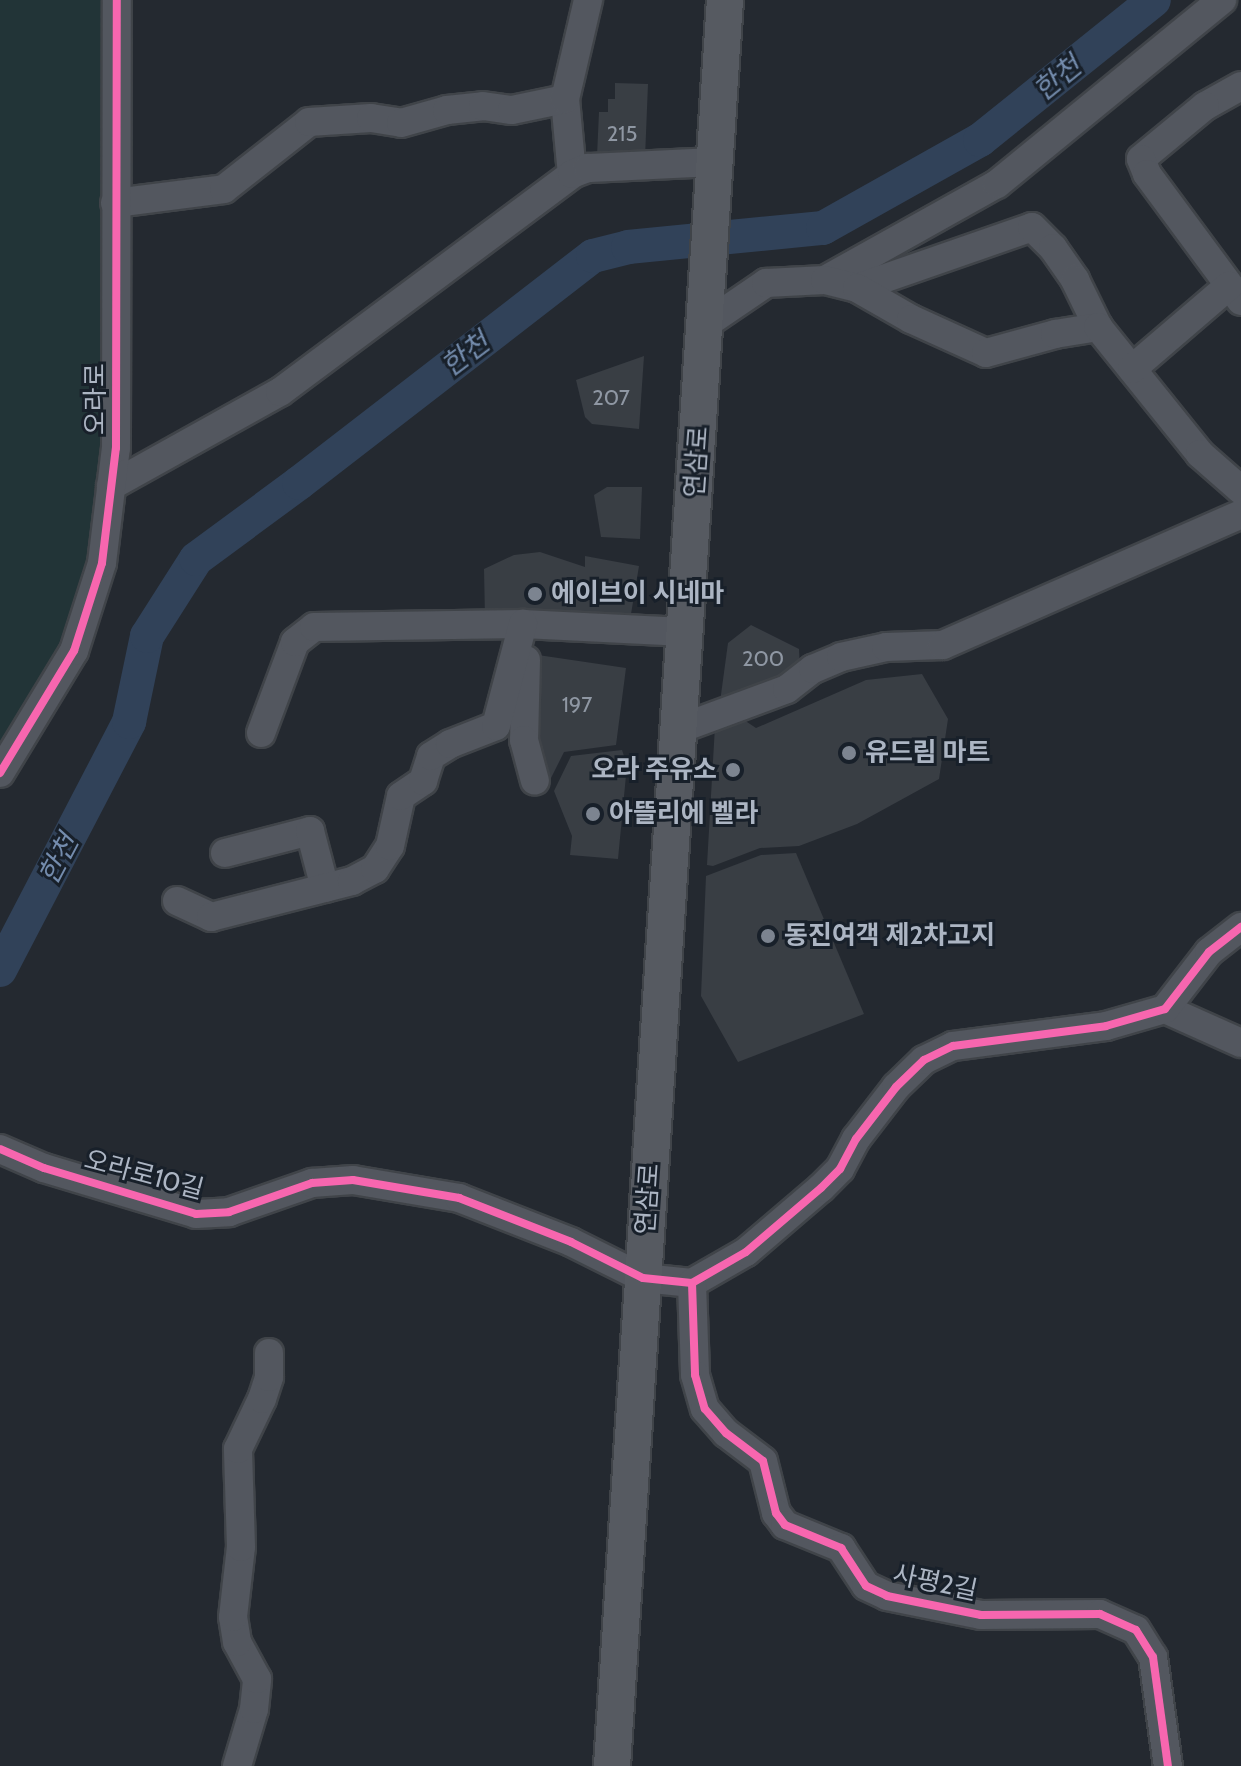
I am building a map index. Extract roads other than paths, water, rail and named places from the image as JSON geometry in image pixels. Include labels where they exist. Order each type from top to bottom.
[{"type":"main road","points":[[716,166],[725,0]]},
{"type":"main road","name":"연삼로","points":[[612,1766],[716,166]]},
{"type":"street","name":"오라로","points":[[0,773],[74,651],[102,563],[116,448],[117,0]]},
{"type":"street","points":[[572,174],[565,99],[588,0]]},
{"type":"street","points":[[825,280],[997,184],[1222,0]]},
{"type":"street","points":[[1132,369],[1235,294],[1147,174],[1141,159],[1205,106],[1241,86]]},
{"type":"street","points":[[115,203],[224,189],[309,122],[371,118],[401,123],[447,110],[483,106],[512,110],[565,99]]},
{"type":"street","points":[[111,486],[280,392],[572,174],[588,168],[716,166]]},
{"type":"street","points":[[857,288],[1032,227],[1053,248],[1075,280],[1098,327],[1200,454],[1241,490]]},
{"type":"street","points":[[707,308],[766,283],[825,280],[857,288],[911,319],[986,353],[1055,334],[1098,327]]},
{"type":"street","points":[[679,729],[787,689],[813,669],[841,657],[886,647],[943,645],[1241,514]]},
{"type":"street","points":[[523,624],[527,672],[524,740],[535,781]]},
{"type":"street","points":[[177,901],[211,917],[352,881],[375,869],[390,846],[401,796],[423,781],[431,756],[450,744],[496,726],[523,624]]},
{"type":"street","points":[[261,733],[295,642],[314,627],[523,624],[685,632]]},
{"type":"street","points":[[225,853],[310,831],[325,888]]},
{"type":"street","points":[[643,1278],[692,1283],[746,1252],[840,1169],[856,1139],[896,1087],[924,1060],[953,1046],[1106,1026],[1165,1009],[1209,952],[1241,927]]},
{"type":"street","points":[[1165,1009],[1241,1043]]},
{"type":"street","name":"오라로10길","points":[[0,1149],[44,1168],[196,1214],[229,1212],[312,1183],[353,1180],[459,1198],[571,1242],[643,1278]]},
{"type":"street","name":"사평2길","points":[[692,1283],[695,1375],[705,1409],[726,1433],[763,1461],[776,1513],[785,1525],[841,1548],[866,1586],[887,1596],[981,1615],[1100,1614],[1136,1630],[1153,1657],[1168,1766]]},
{"type":"street","points":[[237,1766],[254,1709],[257,1679],[237,1642],[233,1617],[241,1547],[238,1449],[262,1399],[269,1377],[269,1353]]},
{"type":"waterway","name":"한천","points":[[0,970],[129,722],[147,636],[196,559],[593,256],[628,247],[823,228],[980,140],[1154,0]]},
{"type":"place","name":"에이브이 시네마","points":[[535,594]]},
{"type":"place","name":"유드림 마트","points":[[849,753]]},
{"type":"place","name":"오라 주유소","points":[[733,770]]},
{"type":"place","name":"아뜰리에 벨라","points":[[593,814]]},
{"type":"place","name":"동진여객 제2차고지","points":[[768,936]]}]
